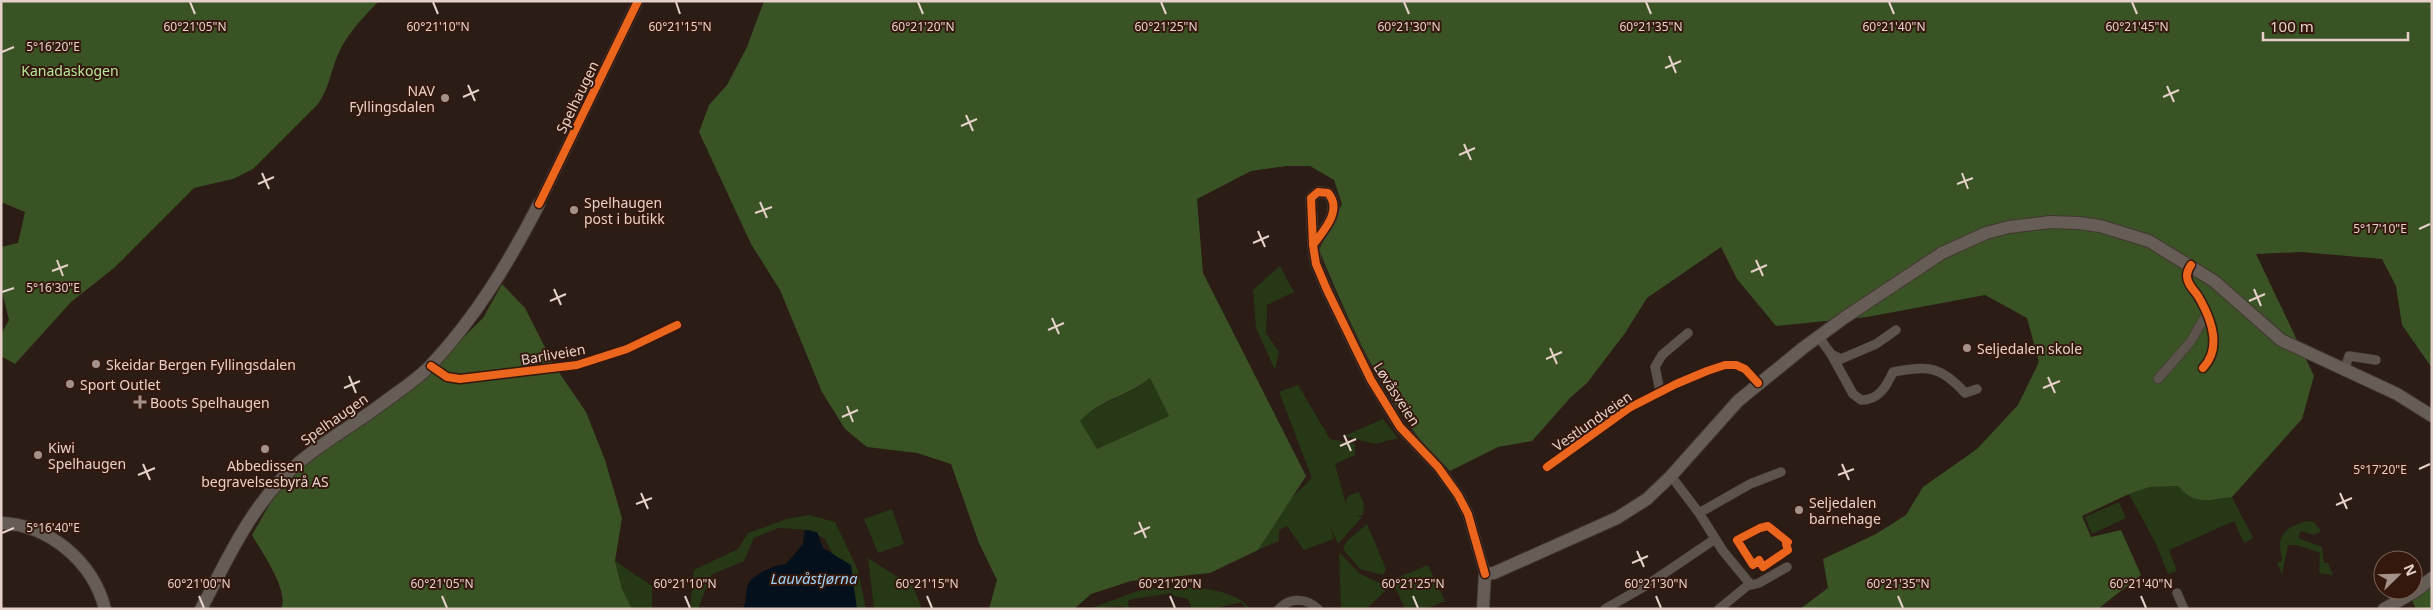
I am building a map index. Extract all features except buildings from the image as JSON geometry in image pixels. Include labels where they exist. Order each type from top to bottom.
[{"type":"main road","name":"Spelhaugen","points":[[201,609],[245,528],[279,482],[325,442],[385,402],[430,366],[487,295],[502,273],[539,204]]},
{"type":"main road","points":[[1485,574],[1510,567],[1617,518],[1647,499],[1758,383],[1818,336],[1942,253],[1986,233],[2008,227],[2050,222],[2100,226],[2149,241],[2191,265],[2214,281],[2281,340],[2344,371],[2397,394],[2432,416]]},
{"type":"main road","points":[[1,523],[21,526],[44,534],[60,543],[75,556],[89,573],[100,592],[105,609]]},
{"type":"main road","name":"Løvåsveien","points":[[1483,609],[1485,574]]},
{"type":"main road","points":[[2384,609],[2416,591],[2432,578]]},
{"type":"street","name":"Spelhaugen","points":[[539,204],[638,1]]},
{"type":"street","name":"Løvåsveien","points":[[1313,245],[1316,264],[1327,290],[1371,380],[1400,427],[1438,467],[1468,514],[1485,574]]},
{"type":"street","points":[[2191,265],[2188,271],[2188,282],[2199,298],[2214,331],[2211,355],[2203,368]]},
{"type":"street","points":[[2158,379],[2191,341],[2206,315]]},
{"type":"street","name":"Barliveien","points":[[430,366],[447,377],[460,379],[577,365],[627,349],[677,325]]},
{"type":"street","points":[[1831,354],[1841,358],[1845,357],[1876,344],[1896,330]]},
{"type":"street","points":[[1660,391],[1656,367],[1662,355],[1688,333]]},
{"type":"street","points":[[1818,336],[1831,354],[1853,394],[1861,400],[1880,394],[1893,372],[1916,368],[1933,369],[1951,377],[1965,393],[1977,389]]},
{"type":"street","points":[[2344,371],[2349,356],[2376,360]]},
{"type":"street","name":"Vestlundveien","points":[[1547,467],[1612,419],[1660,391],[1725,365],[1736,365],[1745,369],[1758,383]]},
{"type":"street","points":[[1699,513],[1750,484],[1781,472]]},
{"type":"street","points":[[1671,476],[1699,513],[1715,539],[1751,585]]},
{"type":"street","points":[[1768,526],[1788,542],[1786,544],[1788,550],[1763,567],[1759,560],[1753,565],[1737,540],[1768,526]]},
{"type":"street","points":[[1605,609],[1647,585],[1715,539]]},
{"type":"street","points":[[1719,609],[1751,585],[1759,583],[1787,567]]},
{"type":"street","points":[[2177,593],[2184,609]]},
{"type":"street","points":[[1280,609],[1289,602],[1297,600],[1306,601],[1318,609]]},
{"type":"green space","name":"Kanadaskogen","points":[[1,1],[379,1],[344,43],[318,104],[253,169],[233,179],[194,188],[114,268],[71,302],[15,364],[1,356],[1,334],[9,320],[1,288],[1,247],[18,243],[25,212],[1,202]]},
{"type":"green space","points":[[764,1],[2432,1],[2432,368],[2402,325],[2396,286],[2382,259],[2302,252],[2256,254],[2314,376],[2302,419],[2232,497],[2202,500],[2190,497],[2178,486],[2150,487],[2129,494],[2082,516],[2091,537],[2121,530],[2141,575],[2098,609],[1800,609],[1828,588],[1823,559],[1876,534],[1906,515],[1923,487],[1977,449],[2018,405],[2039,362],[2027,318],[1985,295],[1867,317],[1776,326],[1737,279],[1721,247],[1647,298],[1625,333],[1587,383],[1570,398],[1532,441],[1498,447],[1450,471],[1416,435],[1384,387],[1349,320],[1319,250],[1342,204],[1334,180],[1310,166],[1287,166],[1251,171],[1197,199],[1203,273],[1306,476],[1258,550],[1210,573],[1131,581],[1091,594],[1074,609],[989,609],[997,580],[979,543],[951,464],[917,453],[867,447],[845,429],[822,392],[780,290],[751,244],[699,132],[709,105],[727,85],[747,47]],"holes":[[[1150,378],[1169,416],[1097,449],[1080,421],[1097,407],[1132,390]]]},
{"type":"green space","points":[[1280,266],[1294,292],[1267,305],[1266,333],[1279,352],[1275,370],[1256,328],[1253,290]]},
{"type":"green space","points":[[502,284],[525,308],[554,365],[586,412],[605,460],[622,518],[615,561],[622,589],[632,609],[281,609],[283,601],[282,592],[268,561],[252,535],[284,479],[424,377],[483,318]]},
{"type":"green space","points":[[1150,378],[1169,416],[1097,449],[1079,421],[1097,408],[1133,390]]},
{"type":"green space","points":[[1298,385],[1330,439],[1355,444],[1355,455],[1335,464],[1347,508],[1346,499],[1350,495],[1359,492],[1364,504],[1363,515],[1356,516],[1362,517],[1338,544],[1330,526],[1334,539],[1304,550],[1287,526],[1279,530],[1279,541],[1258,550],[1278,511],[1312,478],[1279,392]]},
{"type":"green space","points":[[1383,419],[1398,438],[1375,444],[1344,436]]},
{"type":"green space","points":[[2178,486],[2190,497],[2196,499],[2209,500],[2232,497],[2253,538],[2244,543],[2234,521],[2169,550],[2177,571],[2168,574],[2156,544],[2129,494],[2150,487]]},
{"type":"green space","points":[[2119,502],[2126,518],[2092,534],[2085,517]]},
{"type":"green space","points":[[892,509],[904,544],[878,553],[864,519]]},
{"type":"green space","points":[[809,515],[835,522],[858,570],[866,609],[855,609],[853,594],[825,539],[810,530],[778,528],[754,538],[744,561],[711,575],[698,609],[690,609],[694,570],[738,549],[748,533],[787,519]]},
{"type":"green space","points":[[2307,521],[2314,522],[2321,531],[2314,535],[2301,531],[2298,538],[2322,547],[2324,563],[2328,563],[2333,575],[2319,573],[2320,553],[2297,545],[2288,545],[2282,575],[2277,563],[2282,561],[2280,541],[2282,536],[2293,526]]},
{"type":"green space","points":[[1367,524],[1386,569],[1383,575],[1360,569],[1343,549],[1347,541]]},
{"type":"green space","points":[[1339,552],[1360,574],[1382,584],[1385,591],[1366,609],[1341,609]]},
{"type":"green space","points":[[868,558],[896,576],[910,579],[922,609],[874,609]]},
{"type":"green space","points":[[615,561],[652,586],[652,609],[632,609],[622,589]]},
{"type":"green space","points":[[1428,565],[1445,601],[1426,609],[1405,609],[1392,580]]},
{"type":"green space","points":[[2432,581],[2432,609],[2416,609],[2412,600],[2423,600],[2423,588]]},
{"type":"green space","points":[[1164,587],[1198,588],[1222,592],[1243,602],[1250,609],[1246,609],[1241,602],[1213,609],[1192,609],[1188,599],[1174,596],[1171,593],[1128,600],[1129,609],[1125,609],[1124,606],[1089,609],[1138,591]]},
{"type":"water","name":"Lauvåstjørna","points":[[805,530],[817,532],[823,548],[851,565],[857,609],[743,609],[750,581],[764,571],[786,564],[803,544]]},
{"type":"cycle path","points":[[539,204],[638,1]]},
{"type":"cycle path","points":[[1313,245],[1327,226],[1333,213],[1334,206],[1328,193],[1318,192],[1311,198],[1313,245],[1316,264],[1371,380],[1400,427],[1438,467],[1458,495],[1468,514],[1485,574]]},
{"type":"cycle path","points":[[2191,265],[2188,270],[2187,279],[2203,305],[2213,332],[2214,342],[2212,351],[2209,360],[2203,368]]},
{"type":"cycle path","points":[[431,366],[447,377],[460,379],[577,365],[627,349],[677,325]]},
{"type":"cycle path","points":[[1547,467],[1629,408],[1676,384],[1707,371],[1725,365],[1736,365],[1745,369],[1758,383]]},
{"type":"cycle path","points":[[1768,526],[1788,542],[1786,544],[1788,550],[1763,567],[1759,560],[1753,565],[1737,540],[1768,526]]},
{"type":"place","name":"NAV Fyllingsdalen","points":[[445,98]]},
{"type":"place","name":"Spelhaugen post i butikk","points":[[574,210]]},
{"type":"place","name":"Seljedalen skole","points":[[1967,348]]},
{"type":"place","name":"Skeidar Bergen Fyllingsdalen","points":[[96,364]]},
{"type":"place","name":"Sport Outlet","points":[[70,384]]},
{"type":"place","name":"Boots Spelhaugen","points":[[140,402]]},
{"type":"place","name":"Abbedissen begravelsesbyrå AS","points":[[265,449]]},
{"type":"place","name":"Kiwi Spelhaugen","points":[[38,455]]},
{"type":"place","name":"Seljedalen barnehage","points":[[1799,510]]}]
